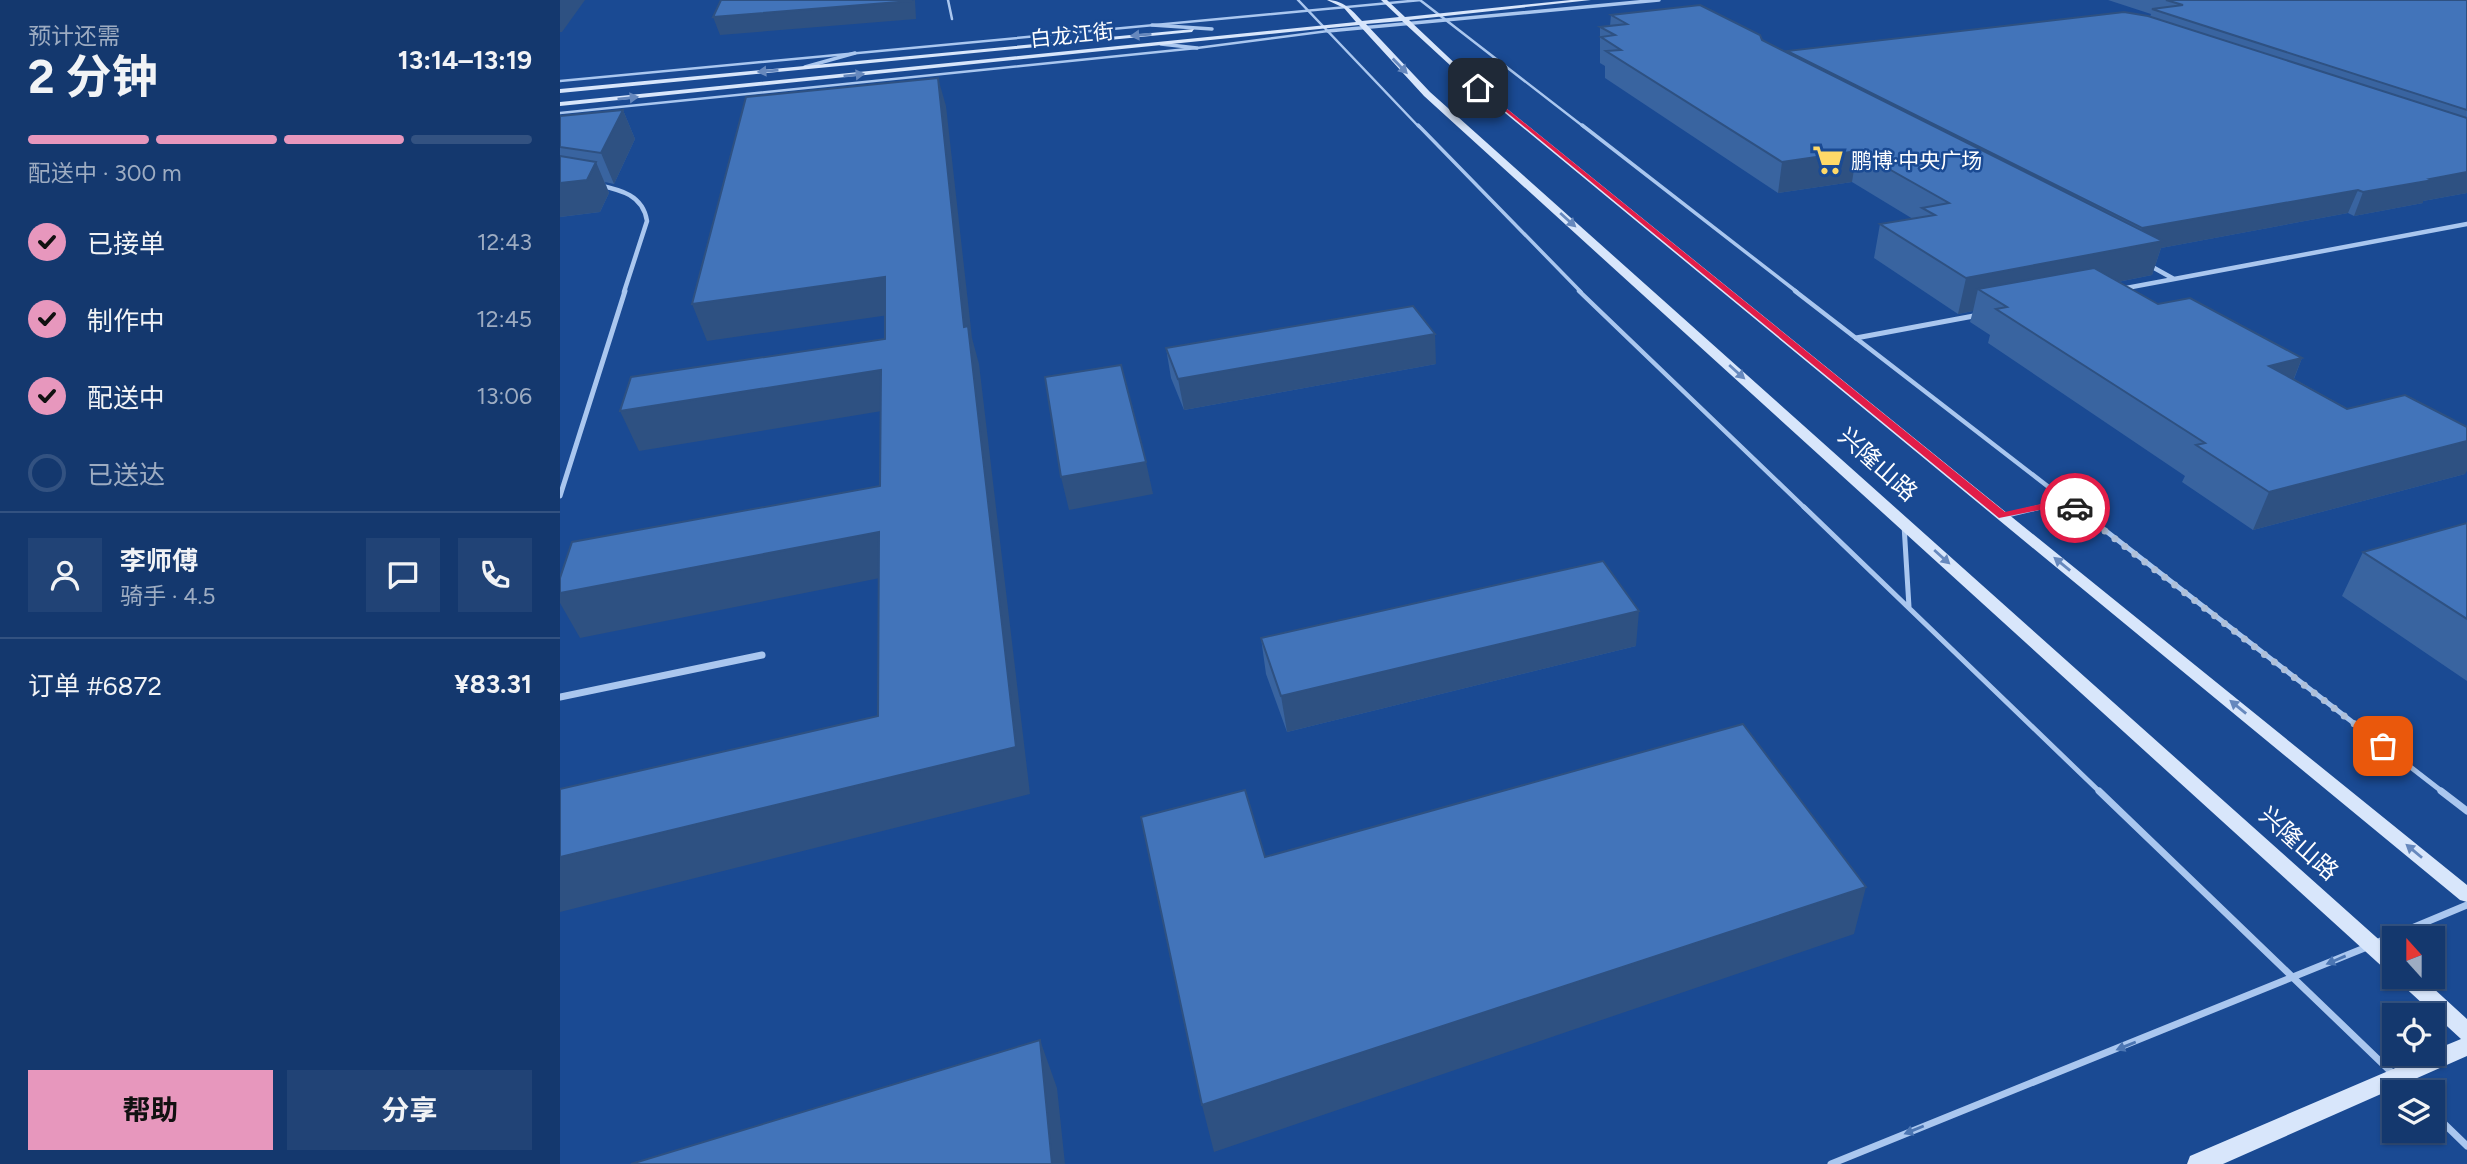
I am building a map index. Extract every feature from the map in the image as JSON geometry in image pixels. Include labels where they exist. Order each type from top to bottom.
[{"type":"street","name":"兴隆山路","points":[[1330,0],[1355,18],[1427,94],[2382,954]]},
{"type":"street","name":"白龙江街","points":[[1433,11],[1507,0]]},
{"type":"street","name":"白龙江街","points":[[560,104],[1161,44],[1395,11],[1433,11],[1588,0]]},
{"type":"street","name":"白龙江街","points":[[1395,11],[1443,20],[1659,0]]},
{"type":"street","points":[[1546,4],[1604,5]]},
{"type":"street","name":"兴隆山路","points":[[1395,11],[1478,88],[2467,895]]},
{"type":"street","name":"白龙江街","points":[[1328,31],[1355,18]]},
{"type":"street","name":"白龙江街","points":[[560,91],[1212,29],[1320,22]]},
{"type":"street","points":[[1152,25],[1212,29]]},
{"type":"street","points":[[1161,44],[1198,48]]},
{"type":"street","points":[[805,67],[855,53]]},
{"type":"street","points":[[560,496],[647,221],[643,205],[636,198],[593,184]]},
{"type":"street","points":[[2108,291],[2467,224]]},
{"type":"street","points":[[2138,260],[2174,279]]},
{"type":"street","points":[[1856,338],[1988,314]]},
{"type":"street","points":[[560,697],[762,655]]},
{"type":"street","points":[[2420,989],[2467,1032]]},
{"type":"street","points":[[2198,1164],[2467,1046]]},
{"type":"lane","points":[[948,0],[953,19]]},
{"type":"lane","points":[[1298,0],[1539,252],[2400,1080]]},
{"type":"lane","points":[[1421,0],[1443,20],[2467,811]]},
{"type":"lane","name":"白龙江街","points":[[560,81],[1309,11],[1355,18],[1395,11],[1421,0]]},
{"type":"lane","points":[[560,113],[1198,48],[1328,31]]},
{"type":"lane","points":[[2003,516],[2067,501]]},
{"type":"lane","points":[[1904,522],[1909,607]]},
{"type":"lane","points":[[1831,1164],[2294,978],[2467,905]]},
{"type":"lane","points":[[2445,1125],[2467,1146]]},
{"type":"building","points":[[721,0],[911,0],[911,1],[713,17]]},
{"type":"building","points":[[2166,0],[2467,0],[2467,110],[2152,9],[2183,5]]},
{"type":"building","points":[[1700,5],[1760,35],[1762,40],[2163,241],[1966,278],[1880,224],[1935,215],[1922,208],[1949,203],[1857,151],[1782,162],[1606,51],[1621,50],[1601,37],[1615,35],[1600,27],[1627,24],[1611,15]]},
{"type":"building","points":[[2124,12],[2148,16],[2467,118],[2467,172],[2430,179],[2433,180],[2363,192],[2358,190],[2142,228],[1787,51]]},
{"type":"building","points":[[938,78],[964,327],[968,326],[1016,747],[560,857],[560,789],[878,716],[879,532],[560,593],[560,578],[572,542],[880,486],[881,370],[620,411],[631,377],[885,339],[885,277],[692,304],[746,97]]},
{"type":"building","points":[[623,110],[601,153],[560,147],[560,116]]},
{"type":"building","points":[[560,156],[596,162],[587,180],[560,183]]},
{"type":"building","points":[[2094,268],[2158,304],[2190,298],[2302,358],[2269,366],[2347,409],[2405,395],[2467,427],[2467,441],[2269,492],[2196,445],[2205,443],[1996,309],[2007,307],[1978,289]]},
{"type":"building","points":[[1413,306],[1435,334],[1178,379],[1166,348]]},
{"type":"building","points":[[1121,365],[1146,462],[1061,477],[1045,377]]},
{"type":"building","points":[[2467,523],[2467,619],[2363,552]]},
{"type":"building","points":[[1603,561],[1639,611],[1281,696],[1261,638]]},
{"type":"building","points":[[1743,724],[1866,887],[1202,1105],[1141,817],[1245,790],[1265,857]]},
{"type":"building","points":[[1040,1040],[1052,1164],[631,1164]]},
{"type":"way so far","points":[[2075,508],[2383,746]]},
{"type":"place","name":"鹏博·中央广场","points":[[1828,160]]},
{"type":"route","points":[[1478,88],[2003,516],[2067,501],[2075,508]]}]
